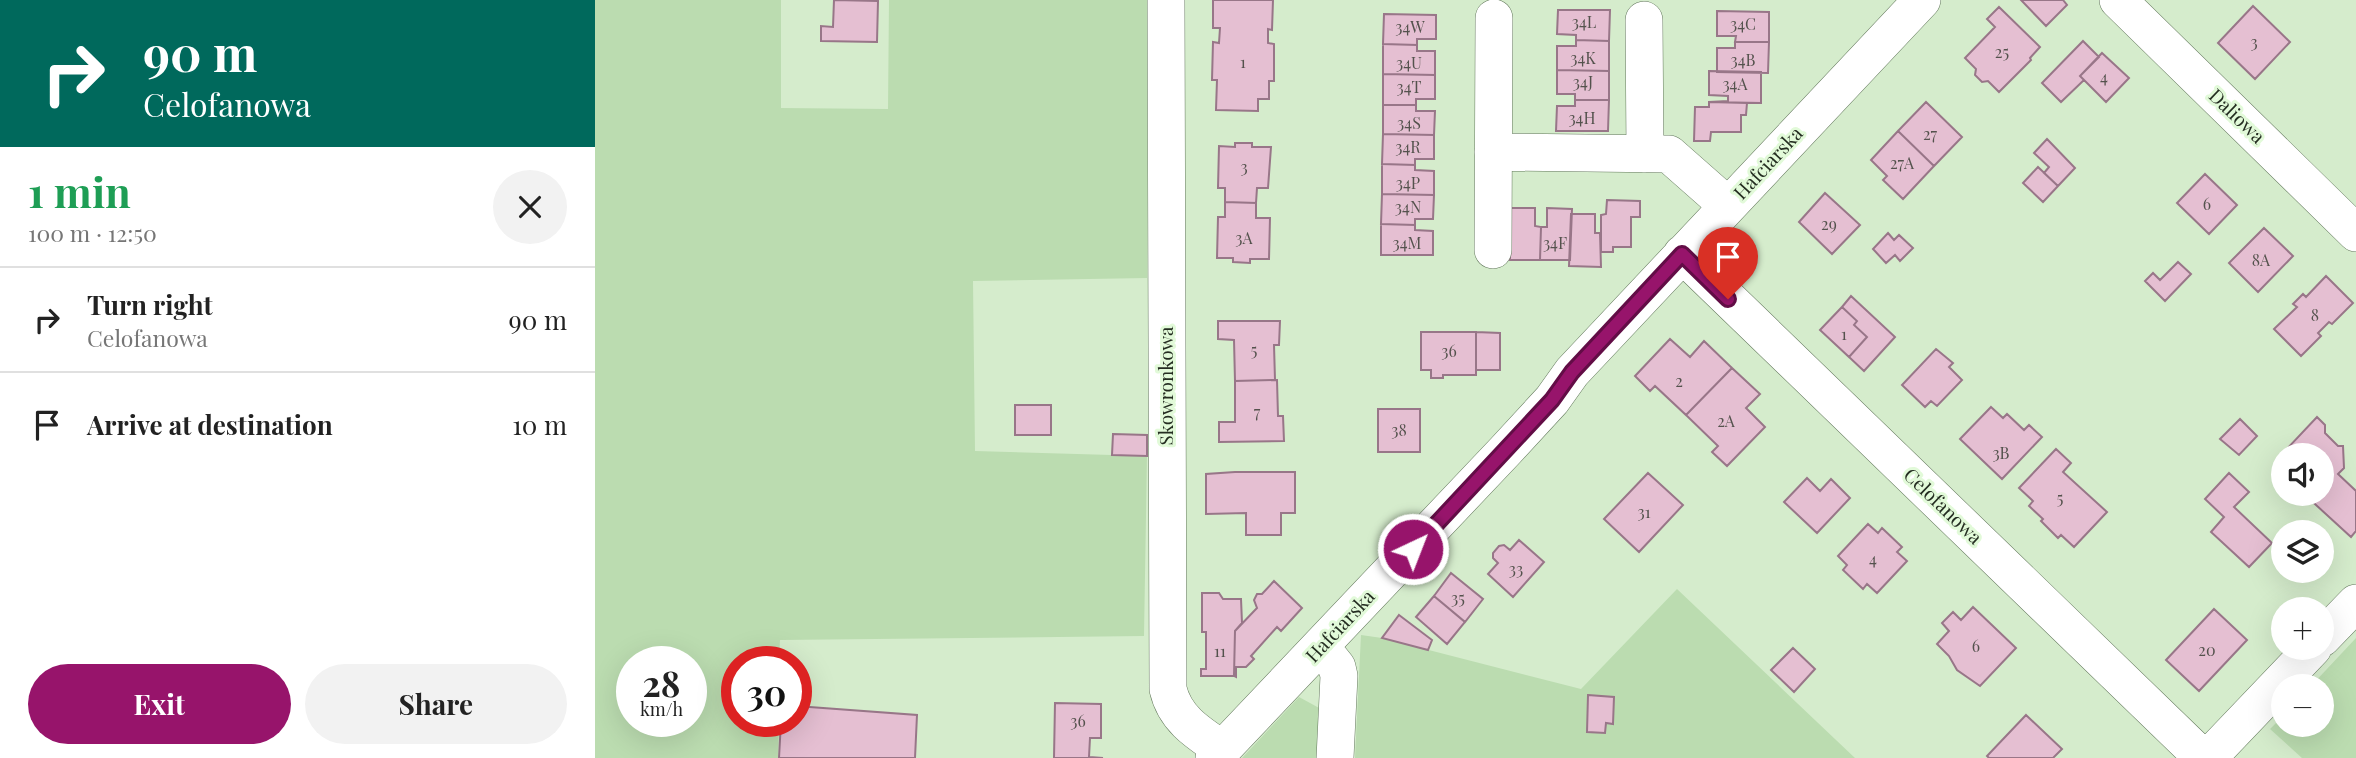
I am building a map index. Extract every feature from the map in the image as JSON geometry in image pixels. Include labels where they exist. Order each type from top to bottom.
[{"type":"street","name":"Skowronkowa","points":[[1166,0],[1167,678],[1171,701],[1183,720],[1218,753]]},
{"type":"street","name":"Hafciarska","points":[[1218,753],[1543,410],[1572,372],[1922,0]]},
{"type":"street","name":"Daliowa","points":[[2118,0],[2356,233]]},
{"type":"street","points":[[1493,250],[1494,18]]},
{"type":"street","points":[[1644,20],[1645,154]]},
{"type":"street","points":[[1493,152],[1669,154],[1728,206]]},
{"type":"street","name":"Celofanowa","points":[[1682,254],[2206,758]]},
{"type":"street","points":[[2334,626],[2356,603]]},
{"type":"street","points":[[1321,647],[1337,667],[1339,676],[1335,758]]},
{"type":"street","points":[[2206,758],[2301,660]]},
{"type":"green space","points":[[595,0],[781,0],[781,108],[888,109],[889,0],[1147,0],[1147,278],[973,281],[975,451],[1147,456],[1144,636],[780,640],[780,646],[721,646],[721,737],[779,737],[778,758],[595,758]]},
{"type":"green space","points":[[1677,589],[1855,758],[1355,758],[1361,635],[1581,689]]},
{"type":"green space","points":[[2356,638],[2356,758],[2302,758],[2279,737],[2334,737],[2334,674],[2322,674]]},
{"type":"green space","points":[[1299,697],[1321,709],[1320,758],[1242,758]]},
{"type":"building","points":[[834,0],[878,1],[877,42],[821,41],[821,26],[833,27]]},
{"type":"building","points":[[1213,0],[1273,0],[1272,30],[1268,29],[1268,43],[1274,44],[1274,81],[1269,81],[1269,99],[1258,99],[1258,111],[1216,110],[1217,80],[1212,80],[1213,42],[1219,43],[1220,28],[1213,28]]},
{"type":"building","points":[[2021,0],[2063,0],[2067,5],[2046,26]]},
{"type":"building","points":[[2253,6],[2290,42],[2255,79],[2218,43]]},
{"type":"building","points":[[1999,7],[2040,47],[2031,60],[1999,92],[1988,81],[1982,82],[1975,75],[1976,69],[1965,58],[1995,27],[1987,19]]},
{"type":"building","points":[[1558,10],[1610,10],[1609,41],[1576,40],[1576,35],[1557,34]]},
{"type":"building","points":[[1717,11],[1769,12],[1769,42],[1735,42],[1736,36],[1717,36]]},
{"type":"building","points":[[1384,14],[1436,15],[1436,39],[1417,39],[1417,45],[1383,44]]},
{"type":"building","points":[[1576,40],[1609,41],[1609,71],[1557,70],[1557,46],[1576,46]]},
{"type":"building","points":[[2083,41],[2099,57],[2080,76],[2084,80],[2061,102],[2042,83]]},
{"type":"building","points":[[1735,42],[1769,42],[1768,73],[1717,72],[1717,48],[1735,48]]},
{"type":"building","points":[[1383,44],[1417,45],[1417,51],[1435,51],[1435,75],[1383,74]]},
{"type":"building","points":[[2102,53],[2129,78],[2106,102],[2080,76]]},
{"type":"building","points":[[1557,70],[1609,71],[1609,100],[1575,100],[1575,94],[1557,94]]},
{"type":"building","points":[[1709,71],[1761,72],[1761,103],[1709,102],[1728,101],[1728,96],[1709,95]]},
{"type":"building","points":[[1383,74],[1435,75],[1435,99],[1416,99],[1416,105],[1383,105]]},
{"type":"building","points":[[1575,100],[1609,100],[1608,131],[1556,131],[1557,106],[1575,106]]},
{"type":"building","points":[[1709,102],[1747,103],[1746,115],[1741,115],[1741,132],[1711,132],[1710,141],[1694,141],[1695,107],[1709,107]]},
{"type":"building","points":[[1926,102],[1962,137],[1934,166],[1898,131]]},
{"type":"building","points":[[1383,105],[1416,105],[1416,111],[1435,111],[1434,135],[1383,134]]},
{"type":"building","points":[[1898,131],[1934,166],[1903,199],[1883,180],[1887,176],[1871,160]]},
{"type":"building","points":[[1383,134],[1434,135],[1434,159],[1415,159],[1415,165],[1382,164]]},
{"type":"building","points":[[2047,139],[2075,168],[2058,186],[2044,173],[2049,167],[2034,153]]},
{"type":"building","points":[[1235,143],[1271,147],[1268,188],[1257,188],[1256,203],[1225,202],[1225,188],[1218,188],[1219,146],[1235,147]]},
{"type":"building","points":[[1382,164],[1415,165],[1415,170],[1434,171],[1434,195],[1382,194]]},
{"type":"building","points":[[2038,167],[2058,186],[2043,202],[2023,183]]},
{"type":"building","points":[[2205,174],[2237,205],[2209,234],[2177,203]]},
{"type":"building","points":[[1825,193],[1860,225],[1832,254],[1799,222]]},
{"type":"building","points":[[1382,194],[1434,195],[1433,219],[1415,219],[1415,225],[1381,224]]},
{"type":"building","points":[[1607,200],[1640,201],[1640,217],[1631,217],[1631,247],[1613,247],[1613,252],[1601,252],[1601,215],[1606,214]]},
{"type":"building","points":[[1225,202],[1256,203],[1256,218],[1270,218],[1269,259],[1250,259],[1250,263],[1233,262],[1233,258],[1217,258],[1218,217],[1225,217]]},
{"type":"building","points":[[1510,208],[1535,208],[1535,226],[1541,227],[1540,260],[1510,260]]},
{"type":"building","points":[[1547,208],[1572,209],[1570,260],[1540,260],[1541,227],[1547,227]]},
{"type":"building","points":[[1571,214],[1595,214],[1595,233],[1600,233],[1601,267],[1569,266]]},
{"type":"building","points":[[1381,224],[1415,225],[1415,230],[1433,231],[1433,255],[1381,255]]},
{"type":"building","points":[[2264,228],[2293,256],[2258,292],[2229,263]]},
{"type":"building","points":[[1888,233],[1894,240],[1899,235],[1913,248],[1900,261],[1895,255],[1886,263],[1873,249]]},
{"type":"building","points":[[2178,262],[2191,274],[2165,301],[2145,281],[2153,273],[2160,280]]},
{"type":"building","points":[[2326,276],[2353,303],[2332,324],[2329,322],[2318,333],[2321,336],[2301,356],[2274,329],[2297,307],[2293,304],[2303,294],[2306,297]]},
{"type":"building","points":[[1851,296],[1895,337],[1864,371],[1849,357],[1867,337],[1854,325],[1857,321],[1842,307]]},
{"type":"building","points":[[1842,307],[1857,321],[1854,325],[1867,337],[1849,357],[1820,330]]},
{"type":"building","points":[[1218,321],[1280,321],[1279,345],[1274,345],[1275,380],[1235,381],[1234,340],[1218,339]]},
{"type":"building","points":[[1421,332],[1476,332],[1476,375],[1443,375],[1443,378],[1431,378],[1431,370],[1421,370]]},
{"type":"building","points":[[1476,332],[1500,333],[1500,370],[1476,370]]},
{"type":"building","points":[[1670,339],[1690,357],[1704,341],[1732,368],[1686,415],[1655,386],[1650,391],[1635,376]]},
{"type":"building","points":[[1936,349],[1953,363],[1949,367],[1962,380],[1937,406],[1931,401],[1925,407],[1902,385]]},
{"type":"building","points":[[1732,368],[1760,394],[1746,408],[1765,427],[1727,466],[1712,452],[1718,446],[1686,415]]},
{"type":"building","points":[[1277,380],[1278,416],[1283,416],[1284,441],[1219,442],[1219,422],[1235,422],[1235,381]]},
{"type":"building","points":[[1015,405],[1051,405],[1051,435],[1015,435]]},
{"type":"building","points":[[1991,407],[2003,418],[2007,414],[2024,430],[2029,425],[2042,437],[2002,479],[1960,439]]},
{"type":"building","points":[[1378,409],[1420,409],[1420,452],[1378,452]]},
{"type":"building","points":[[2317,417],[2325,425],[2325,433],[2338,446],[2343,446],[2344,468],[2338,474],[2356,491],[2356,531],[2351,537],[2317,506],[2334,506],[2334,443],[2292,443]]},
{"type":"building","points":[[2240,419],[2257,436],[2239,455],[2220,439]]},
{"type":"building","points":[[1113,434],[1147,435],[1147,456],[1112,455]]},
{"type":"building","points":[[2056,449],[2071,463],[2063,472],[2107,512],[2074,547],[2061,535],[2058,538],[2041,521],[2043,519],[2029,506],[2033,501],[2019,488]]},
{"type":"building","points":[[1295,472],[1295,513],[1281,513],[1281,535],[1246,535],[1246,513],[1206,514],[1206,474]]},
{"type":"building","points":[[1648,473],[1683,505],[1639,552],[1604,519]]},
{"type":"building","points":[[2229,473],[2249,492],[2234,507],[2271,544],[2249,567],[2211,532],[2224,517],[2205,499]]},
{"type":"building","points":[[1807,478],[1820,491],[1831,479],[1850,498],[1817,533],[1784,502]]},
{"type":"building","points":[[1868,524],[1878,533],[1882,528],[1902,547],[1897,552],[1907,561],[1877,593],[1867,584],[1863,589],[1843,570],[1847,565],[1838,556]]},
{"type":"building","points":[[1519,540],[1544,562],[1513,597],[1488,574],[1498,563],[1493,558],[1493,553],[1499,546],[1504,545],[1510,550]]},
{"type":"building","points":[[1451,573],[1483,599],[1465,622],[1434,596]]},
{"type":"building","points":[[1274,581],[1302,608],[1281,631],[1277,627],[1251,656],[1254,659],[1246,667],[1236,667],[1236,677],[1235,631],[1257,608],[1254,600],[1257,594],[1262,594]]},
{"type":"building","points":[[1202,593],[1219,593],[1223,599],[1241,599],[1242,623],[1235,631],[1234,676],[1201,676],[1201,669],[1206,669]]},
{"type":"building","points":[[1434,596],[1465,622],[1447,644],[1416,617]]},
{"type":"building","points":[[1973,607],[2016,648],[1980,686],[1957,670],[1949,656],[1937,644],[1949,631],[1942,623],[1953,612],[1961,620]]},
{"type":"building","points":[[2214,609],[2247,640],[2199,691],[2166,660]]},
{"type":"building","points":[[1399,615],[1432,640],[1428,650],[1382,638]]},
{"type":"building","points":[[1793,648],[1815,669],[1794,692],[1771,670]]},
{"type":"building","points":[[1588,695],[1614,697],[1613,724],[1606,723],[1605,733],[1587,732]]},
{"type":"building","points":[[1055,703],[1101,704],[1101,738],[1090,738],[1089,757],[1103,758],[1054,758]]},
{"type":"building","points":[[812,707],[917,715],[915,758],[779,758],[780,737],[812,737]]},
{"type":"building","points":[[2026,715],[2062,749],[2053,758],[1989,758],[1987,756]]},
{"type":"route","points":[[1413,549],[1552,400],[1572,372],[1682,254],[1728,299]]}]
